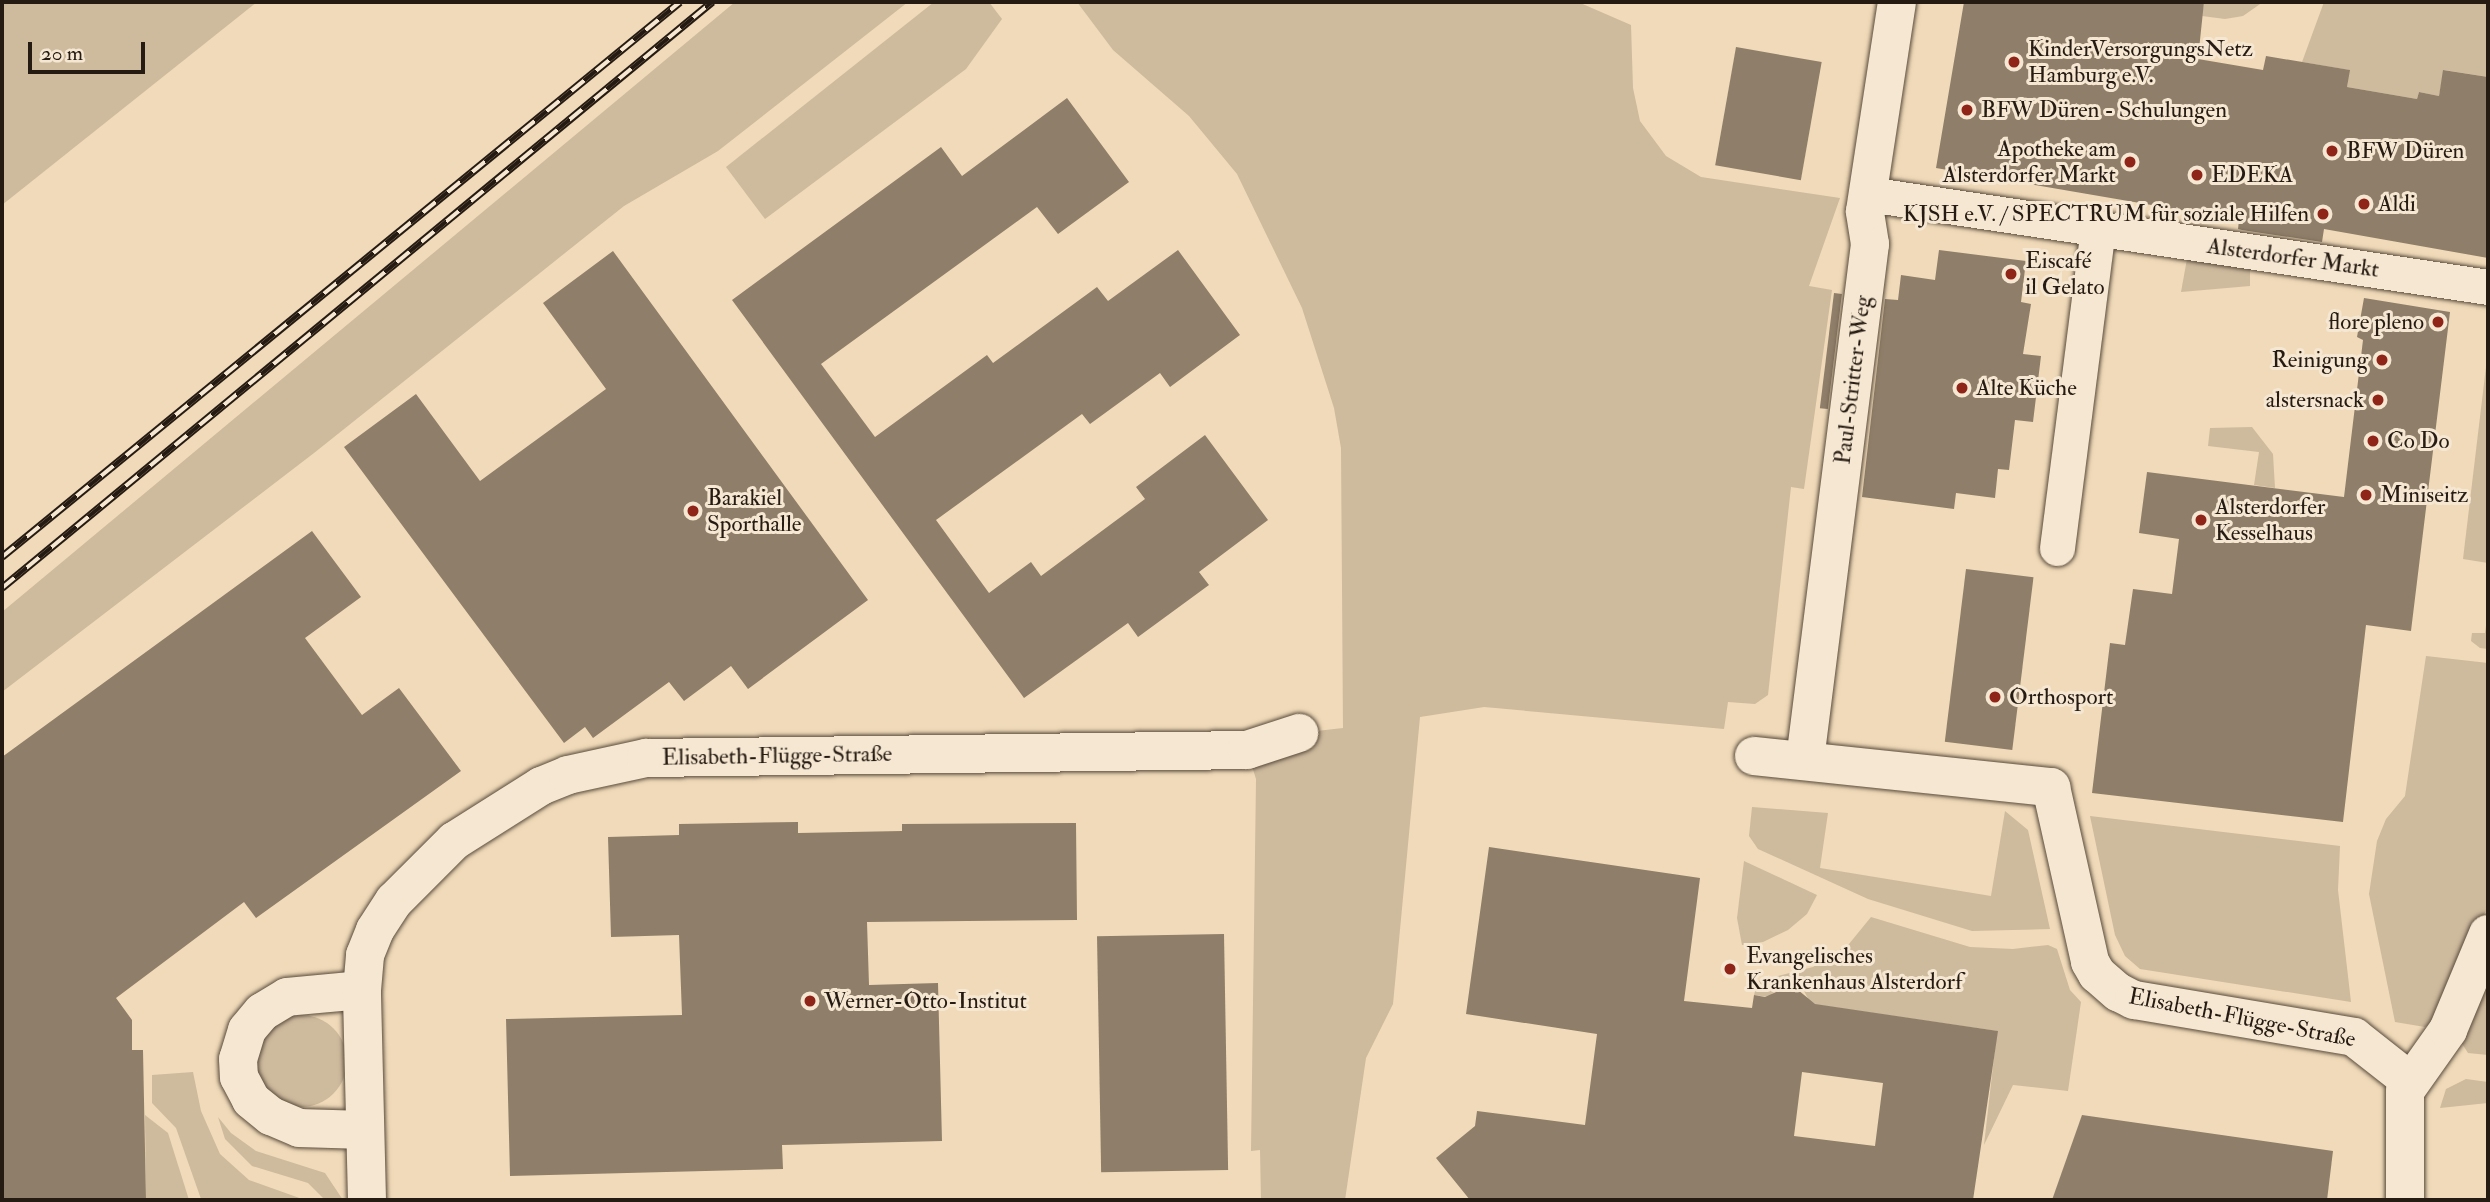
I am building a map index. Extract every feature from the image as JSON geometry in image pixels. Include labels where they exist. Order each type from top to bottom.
[{"type":"street","name":"Paul-Stritter-Weg","points":[[1805,760],[1870,244],[1865,211],[1897,2]]},
{"type":"street","name":"Alsterdorfer Markt","points":[[1868,194],[2488,287]]},
{"type":"street","points":[[2057,548],[2098,228]]},
{"type":"street","name":"Elisabeth-Flügge-Straße","points":[[367,1200],[362,990],[365,955],[375,930],[421,871],[500,809],[568,775],[646,758],[1247,750],[1299,733]]},
{"type":"street","name":"Elisabeth-Flügge-Straße","points":[[1754,756],[2051,787],[2090,962],[2097,974],[2118,992],[2134,1000],[2354,1037],[2410,1081]]},
{"type":"street","points":[[2405,1200],[2403,1102],[2410,1081],[2448,1030],[2488,934]]},
{"type":"street","points":[[362,990],[287,997],[262,1012],[247,1030],[238,1052],[245,1088],[271,1116],[299,1128],[365,1130]]},
{"type":"shaded area","points":[[2,2],[257,2],[2,205]]},
{"type":"shaded area","points":[[735,2],[908,2],[718,151],[624,206],[314,453],[2,692],[2,612]]},
{"type":"shaded area","points":[[934,2],[989,2],[1002,19],[966,69],[765,219],[726,167]]},
{"type":"shaded area","points":[[1077,2],[1578,2],[1631,25],[1633,88],[1640,121],[1666,156],[1701,177],[1840,198],[1809,286],[1832,290],[1804,489],[1791,487],[1768,695],[1755,704],[1728,702],[1724,729],[1484,707],[1420,717],[1393,1004],[1366,1058],[1345,1200],[1261,1200],[1260,1150],[1251,1151],[1256,779],[1247,750],[1299,733],[1343,728],[1341,448],[1334,408],[1302,308],[1237,174],[1189,116],[1113,50]]},
{"type":"shaded area","points":[[2204,2],[2263,2],[2243,16],[2225,19],[2202,16]]},
{"type":"shaded area","points":[[2324,2],[2488,2],[2488,77],[2444,70],[2439,96],[2419,92],[2417,99],[2347,87],[2349,70],[2302,62]]},
{"type":"shaded area","points":[[2187,259],[2250,268],[2250,286],[2181,292]]},
{"type":"shaded area","points":[[2488,350],[2488,563],[2463,559]]},
{"type":"shaded area","points":[[2252,427],[2273,454],[2275,488],[2254,485],[2259,452],[2208,446],[2210,428]]},
{"type":"shaded area","points":[[2488,611],[2488,649],[2480,648],[2471,641],[2472,633],[2485,633]]},
{"type":"shaded area","points":[[2426,656],[2488,663],[2488,908],[2472,932],[2437,1019],[2425,1027],[2395,1022],[2369,894],[2377,841],[2386,819],[2405,796]]},
{"type":"shaded area","points":[[1752,807],[1828,813],[1820,868],[1991,896],[2005,811],[2028,830],[2050,929],[1972,931],[1868,899],[1758,849],[1749,836]]},
{"type":"shaded area","points":[[2090,816],[2340,846],[2338,890],[2351,1002],[2140,969],[2125,956],[2115,935]]},
{"type":"shaded area","points":[[1744,861],[1817,895],[1807,914],[1788,930],[1763,942],[1742,945],[1737,918]]},
{"type":"shaded area","points":[[1871,917],[1970,947],[2013,949],[2048,945],[2057,949],[2070,990],[2081,1002],[2068,1091],[2013,1085],[1984,1145],[1997,1031],[1811,1004],[1804,991],[1792,985],[1779,987],[1769,997],[1754,995],[1758,981],[1813,967],[1849,944]]},
{"type":"shaded area","points":[[2488,972],[2488,1055],[2468,1053],[2461,1042]]},
{"type":"shaded area","points":[[301,1015],[318,1019],[333,1029],[343,1044],[347,1061],[343,1078],[333,1093],[318,1103],[301,1107],[284,1103],[269,1093],[259,1078],[255,1061],[259,1044],[269,1029],[284,1019]]},
{"type":"shaded area","points":[[193,1072],[201,1111],[220,1154],[249,1180],[305,1200],[201,1199],[176,1128],[152,1103],[152,1075]]},
{"type":"shaded area","points":[[2466,1079],[2488,1082],[2488,1103],[2440,1108],[2446,1089]]},
{"type":"shaded area","points":[[145,1115],[168,1133],[189,1200],[146,1200]]},
{"type":"shaded area","points":[[218,1117],[231,1133],[256,1151],[325,1173],[343,1200],[325,1200],[308,1183],[252,1166],[225,1139]]},
{"type":"building","points":[[1964,2],[2204,2],[2198,59],[2263,70],[2266,56],[2350,70],[2347,87],[2417,99],[2419,92],[2439,96],[2443,70],[2488,77],[2488,258],[2324,229],[2322,242],[2242,230],[2238,229],[2239,220],[1936,168]]},
{"type":"building","points":[[1736,47],[1822,62],[1801,180],[1715,165]]},
{"type":"building","points":[[1067,98],[1129,182],[1058,234],[1037,207],[821,364],[875,437],[987,355],[993,363],[1097,287],[1108,301],[1178,250],[1240,335],[1170,387],[1160,373],[1090,424],[1082,414],[936,520],[989,593],[1031,562],[1041,576],[1145,499],[1136,487],[1205,435],[1268,520],[1199,572],[1209,585],[1138,637],[1128,623],[1024,698],[732,300],[941,147],[962,176]]},
{"type":"building","name":"Alte Küche","points":[[1939,250],[2026,261],[2021,302],[2031,304],[2023,354],[2041,356],[2033,422],[2015,420],[2009,470],[1998,469],[1995,498],[1956,493],[1954,509],[1862,497],[1885,299],[1898,300],[1901,275],[1935,280]]},
{"type":"building","name":"Barakiel Sporthalle","points":[[613,251],[868,600],[748,689],[731,666],[684,701],[669,682],[593,738],[585,727],[564,743],[344,447],[416,394],[480,481],[606,389],[543,303]]},
{"type":"building","points":[[1834,293],[1842,294],[1828,409],[1820,408]]},
{"type":"building","points":[[2364,298],[2450,312],[2411,631],[2366,625],[2343,822],[2092,793],[2110,643],[2125,645],[2133,589],[2172,594],[2179,539],[2139,533],[2147,472],[2344,497],[2363,340],[2357,337]]},
{"type":"building","points":[[312,531],[361,597],[305,638],[362,715],[399,688],[461,771],[256,918],[244,902],[116,998],[132,1020],[132,1050],[143,1050],[146,1200],[4,1200],[2,757]]},
{"type":"building","points":[[1966,569],[2033,577],[2012,750],[1945,742]]},
{"type":"building","name":"Werner-Otto-Institut","points":[[798,822],[798,833],[902,831],[902,824],[1076,823],[1077,920],[867,922],[869,985],[938,983],[942,1141],[782,1145],[783,1169],[510,1176],[506,1019],[682,1015],[679,935],[611,937],[608,837],[679,835],[679,824]]},
{"type":"building","points":[[1489,847],[1700,878],[1684,1001],[1752,1008],[1754,995],[1765,997],[1792,985],[1815,1004],[1998,1031],[1973,1200],[1470,1200],[1436,1158],[1475,1126],[1477,1111],[1585,1125],[1597,1034],[1466,1014]],"holes":[[[1802,1072],[1883,1083],[1875,1146],[1794,1136]]]},
{"type":"building","points":[[1224,934],[1228,1170],[1101,1172],[1097,936]]},
{"type":"building","points":[[2082,1115],[2333,1151],[2327,1200],[2052,1200]]},
{"type":"railway","points":[[2,557],[680,2]]},
{"type":"railway","points":[[2,588],[712,2]]},
{"type":"place","name":"KinderVersorgungsNetz Hamburg e.V.","points":[[2014,62]]},
{"type":"place","name":"BFW Düren - Schulungen","points":[[1967,110]]},
{"type":"place","name":"BFW Düren","points":[[2332,151]]},
{"type":"place","name":"Apotheke am Alsterdorfer Markt","points":[[2130,162]]},
{"type":"place","name":"EDEKA","points":[[2197,175]]},
{"type":"place","name":"Aldi","points":[[2364,204]]},
{"type":"place","name":"KJSH e.V. / SPECTRUM für soziale Hilfen","points":[[2323,214]]},
{"type":"place","name":"Eiscafé il Gelato","points":[[2011,274]]},
{"type":"place","name":"flore pleno","points":[[2438,322]]},
{"type":"place","name":"Reinigung","points":[[2382,360]]},
{"type":"place","name":"Alte Küche","points":[[1962,388]]},
{"type":"place","name":"alstersnack","points":[[2378,400]]},
{"type":"place","name":"Co Do","points":[[2373,441]]},
{"type":"place","name":"Miniseitz","points":[[2366,495]]},
{"type":"place","name":"Barakiel Sporthalle","points":[[693,511]]},
{"type":"place","name":"Alsterdorfer Kesselhaus","points":[[2201,520]]},
{"type":"place","name":"Orthosport","points":[[1995,697]]},
{"type":"place","name":"Evangelisches Krankenhaus Alsterdorf","points":[[1730,969]]},
{"type":"place","name":"Werner-Otto-Institut","points":[[810,1001]]}]
